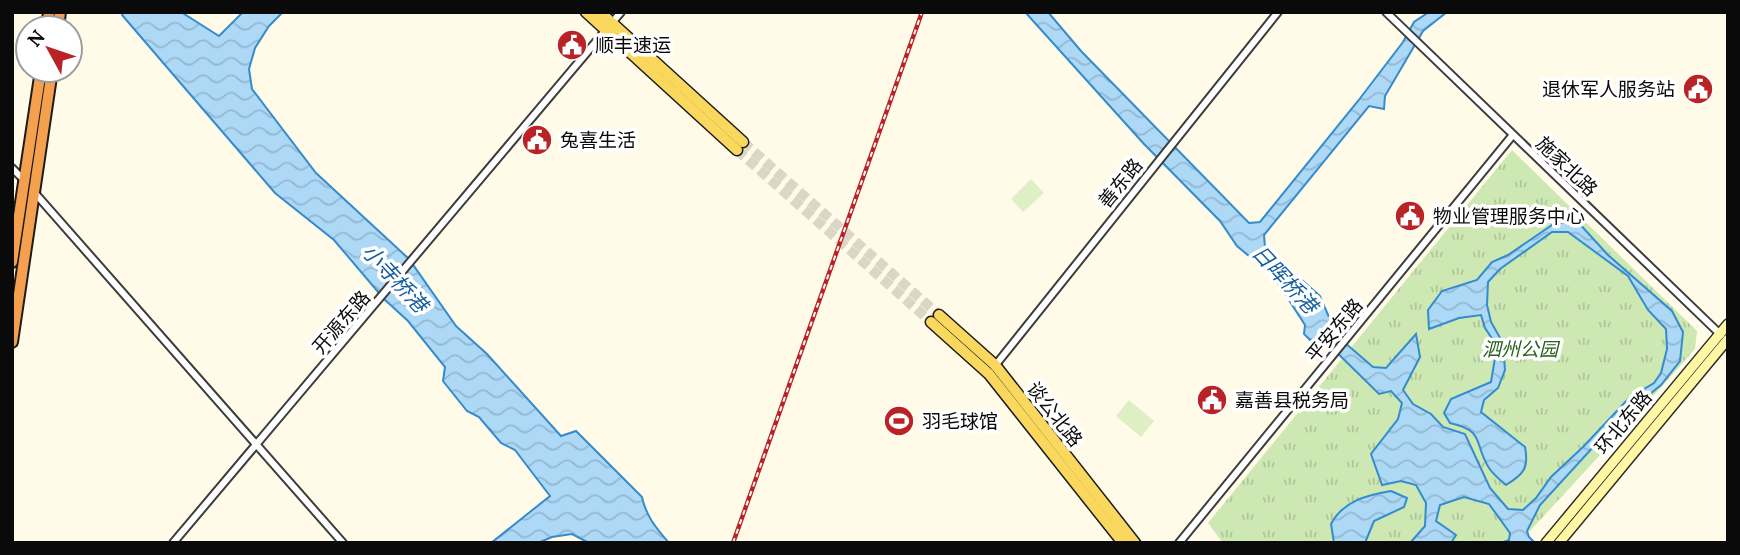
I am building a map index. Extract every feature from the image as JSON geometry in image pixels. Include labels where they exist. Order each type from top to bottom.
[{"type":"highway","points":[[12,262],[39,84]]},
{"type":"highway","points":[[12,342],[50,84]]},
{"type":"main road","points":[[586,12],[608,27],[740,146]]},
{"type":"main road","points":[[600,12],[608,27]]},
{"type":"main road","name":"谈公北路","points":[[935,318],[992,369],[1135,543]]},
{"type":"main road","name":"谈公北路","points":[[992,369],[1123,543]]},
{"type":"street","name":"开源东路","points":[[173,543],[370,313],[621,12]]},
{"type":"street","name":"善东路","points":[[992,369],[1278,12]]},
{"type":"street","name":"施家北路","points":[[1386,12],[1726,338]]},
{"type":"street","name":"平安东路","points":[[1179,543],[1513,136]]},
{"type":"street","points":[[12,167],[342,543]]},
{"type":"street","name":"环北东路","points":[[1559,543],[1726,338],[1728,324]]},
{"type":"street","name":"环北东路","points":[[1546,543],[1726,338]]},
{"type":"green space","name":"泗州公园","points":[[1512,150],[1697,331],[1695,349],[1519,543],[1223,543],[1208,523]]},
{"type":"green space","points":[[1031,179],[1044,193],[1023,212],[1011,199]]},
{"type":"green space","points":[[1129,400],[1154,421],[1141,437],[1116,416]]},
{"type":"water","name":"小寺桥港","points":[[123,12],[181,12],[219,36],[243,12],[283,12],[269,26],[255,48],[249,69],[252,89],[316,173],[409,259],[456,326],[487,354],[561,436],[576,431],[642,497],[652,521],[669,543],[589,543],[572,534],[552,537],[538,543],[491,543],[550,496],[515,450],[501,443],[479,417],[467,411],[443,381],[445,367],[408,321],[384,299],[334,240],[275,193],[122,15]]},
{"type":"water","name":"日晖桥港","points":[[1025,12],[1048,12],[1081,51],[1249,223],[1260,222],[1358,101],[1403,42],[1414,22],[1429,12],[1447,12],[1423,31],[1385,96],[1384,109],[1369,106],[1264,235],[1265,247],[1320,296],[1337,336],[1373,367],[1386,368],[1416,334],[1420,357],[1403,390],[1413,404],[1431,414],[1443,427],[1465,434],[1490,488],[1508,509],[1523,510],[1536,498],[1551,477],[1629,398],[1654,383],[1661,373],[1667,349],[1666,329],[1648,310],[1628,276],[1568,232],[1552,232],[1500,269],[1488,282],[1487,305],[1491,322],[1503,343],[1505,370],[1498,388],[1484,400],[1481,412],[1525,447],[1524,470],[1506,485],[1489,468],[1474,434],[1450,423],[1444,413],[1451,399],[1491,382],[1497,346],[1485,328],[1481,315],[1459,318],[1429,329],[1428,310],[1442,291],[1477,280],[1492,262],[1508,255],[1555,223],[1577,221],[1608,255],[1672,311],[1683,332],[1680,361],[1661,385],[1617,421],[1540,505],[1527,531],[1535,543],[1501,543],[1509,540],[1510,533],[1489,504],[1464,497],[1440,505],[1436,521],[1456,535],[1451,543],[1410,543],[1425,526],[1426,503],[1416,485],[1401,481],[1382,485],[1371,454],[1398,419],[1402,403],[1391,391],[1379,394],[1320,336],[1310,340],[1304,334],[1305,325],[1274,277],[1237,246],[1220,221],[1144,144]]},
{"type":"water","points":[[1391,491],[1407,498],[1404,507],[1374,521],[1365,543],[1334,543],[1331,524],[1342,510],[1365,497]]},
{"type":"tunnel","points":[[743,142],[939,315]]},
{"type":"tunnel","points":[[737,150],[931,322]]},
{"type":"railway","points":[[733,543],[922,12]]},
{"type":"place","name":"顺丰速运","points":[[572,45]]},
{"type":"place","name":"退休军人服务站","points":[[1698,89]]},
{"type":"place","name":"兔喜生活","points":[[537,140]]},
{"type":"place","name":"物业管理服务中心","points":[[1410,216]]},
{"type":"place","name":"嘉善县税务局","points":[[1212,400]]},
{"type":"place","name":"羽毛球馆","points":[[899,421]]}]
